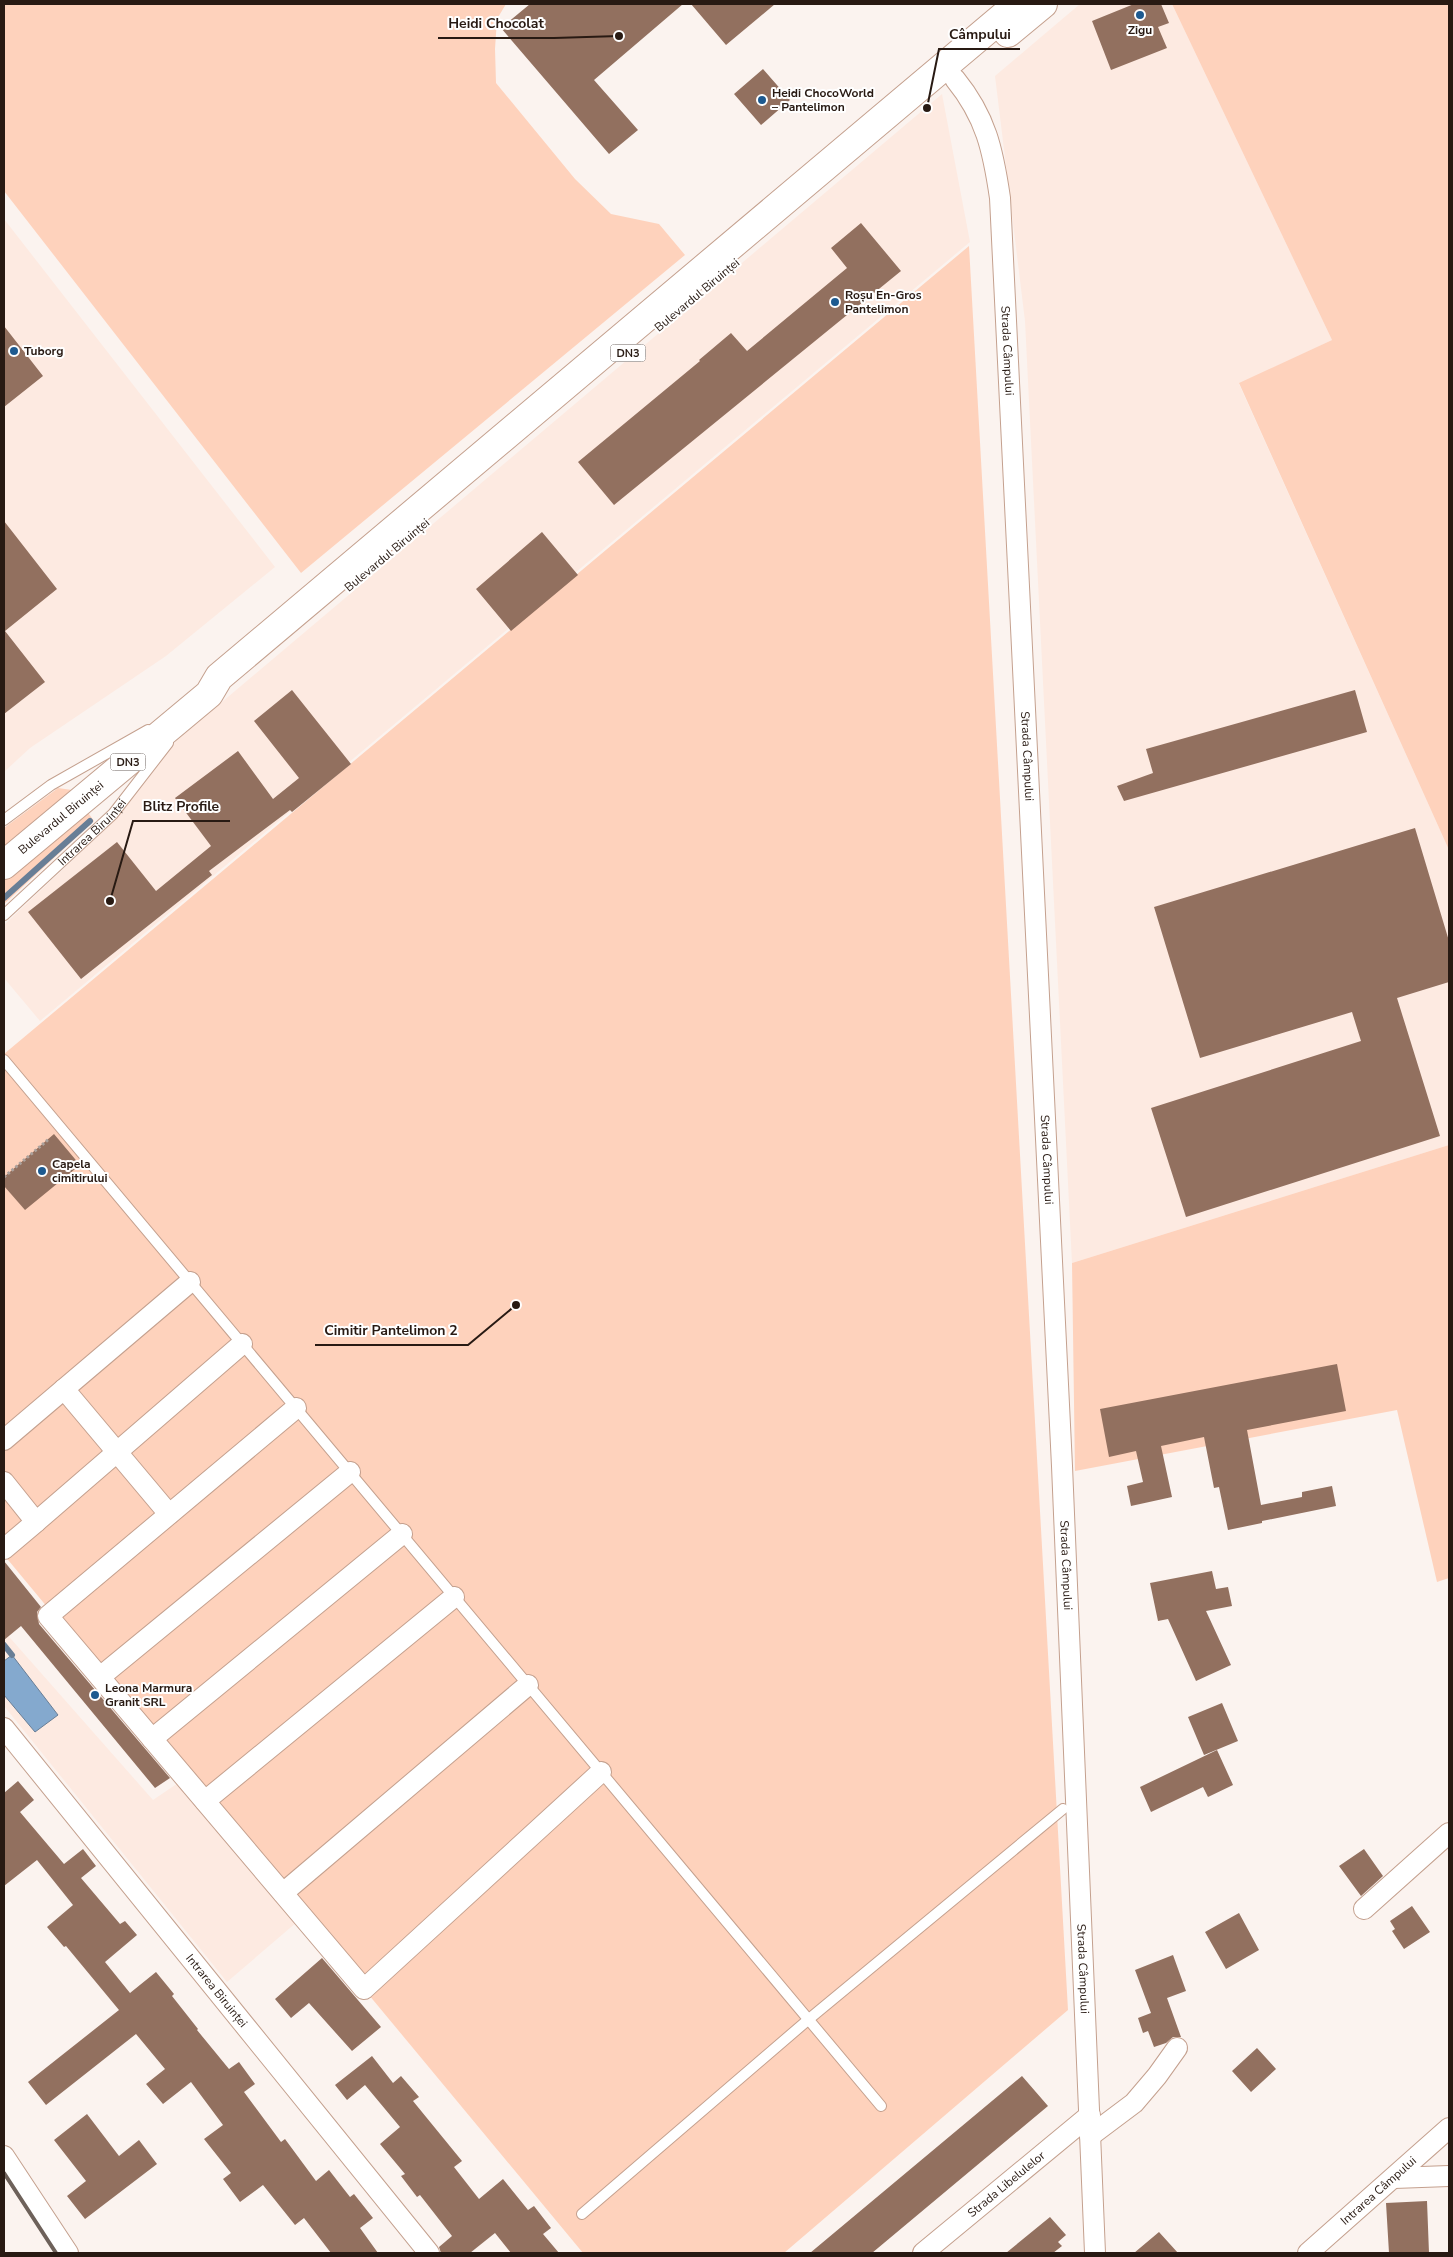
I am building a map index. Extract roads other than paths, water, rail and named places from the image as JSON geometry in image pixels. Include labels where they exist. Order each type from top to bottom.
[{"type":"main road","name":"Bulevardul Biruinței","points":[[4,865],[203,699],[219,677],[1018,4]]},
{"type":"main road","name":"Bulevardul Biruinței","points":[[203,699],[228,689],[1043,4]]},
{"type":"street","name":"Strada Câmpului","points":[[955,79],[968,95],[982,120],[990,141],[1000,198],[1062,1466],[1090,2115],[1094,2253]]},
{"type":"street","points":[[4,1440],[190,1282]]},
{"type":"street","points":[[4,1548],[242,1344]]},
{"type":"street","points":[[64,1389],[168,1514]]},
{"type":"street","points":[[296,1408],[48,1616],[364,1989],[601,1772]]},
{"type":"street","points":[[100,1677],[350,1472]]},
{"type":"street","points":[[4,1482],[36,1522]]},
{"type":"street","points":[[152,1739],[402,1534]]},
{"type":"street","points":[[205,1801],[454,1597]]},
{"type":"street","points":[[283,1894],[528,1685]]},
{"type":"street","name":"Intrarea Biruinței","points":[[4,1728],[429,2253]]},
{"type":"street","points":[[1364,1909],[1449,1832]]},
{"type":"street","points":[[1090,2136],[1134,2103],[1177,2048]]},
{"type":"street","name":"Strada Libelulelor","points":[[923,2253],[1090,2115]]},
{"type":"street","name":"Intrarea Câmpului","points":[[1308,2253],[1449,2128]]},
{"type":"street","points":[[4,2156],[68,2253]]},
{"type":"street","points":[[1394,2178],[1449,2176]]},
{"type":"lane","points":[[4,820],[59,780],[203,699]]},
{"type":"lane","name":"Intrarea Biruinței","points":[[4,916],[113,814],[203,699]]},
{"type":"lane","points":[[4,1060],[881,2106]]},
{"type":"lane","points":[[582,2214],[808,2019],[1062,1809]]},
{"type":"water","points":[[12,1655],[58,1715],[35,1732],[4,1695],[4,1661]]},
{"type":"waterway","points":[[4,898],[90,821]]},
{"type":"waterway","points":[[4,1645],[12,1655]]},
{"type":"railway","points":[[4,2173],[56,2253]]},
{"type":"place","name":"Zigu","points":[[1140,15]]},
{"type":"place","name":"Heidi Chocolat","points":[[619,36]]},
{"type":"place","name":"Heidi ChocoWorld – Pantelimon","points":[[762,100]]},
{"type":"place","name":"Câmpului","points":[[927,108]]},
{"type":"place","name":"Roșu En-Gros Pantelimon","points":[[835,302]]},
{"type":"place","name":"Tuborg","points":[[14,351]]},
{"type":"place","name":"Blitz Profile","points":[[110,901]]},
{"type":"place","name":"Capela cimitirului","points":[[42,1171]]},
{"type":"place","name":"Cimitir Pantelimon 2","points":[[516,1305]]},
{"type":"place","name":"Leona Marmura Granit SRL","points":[[95,1695]]}]
